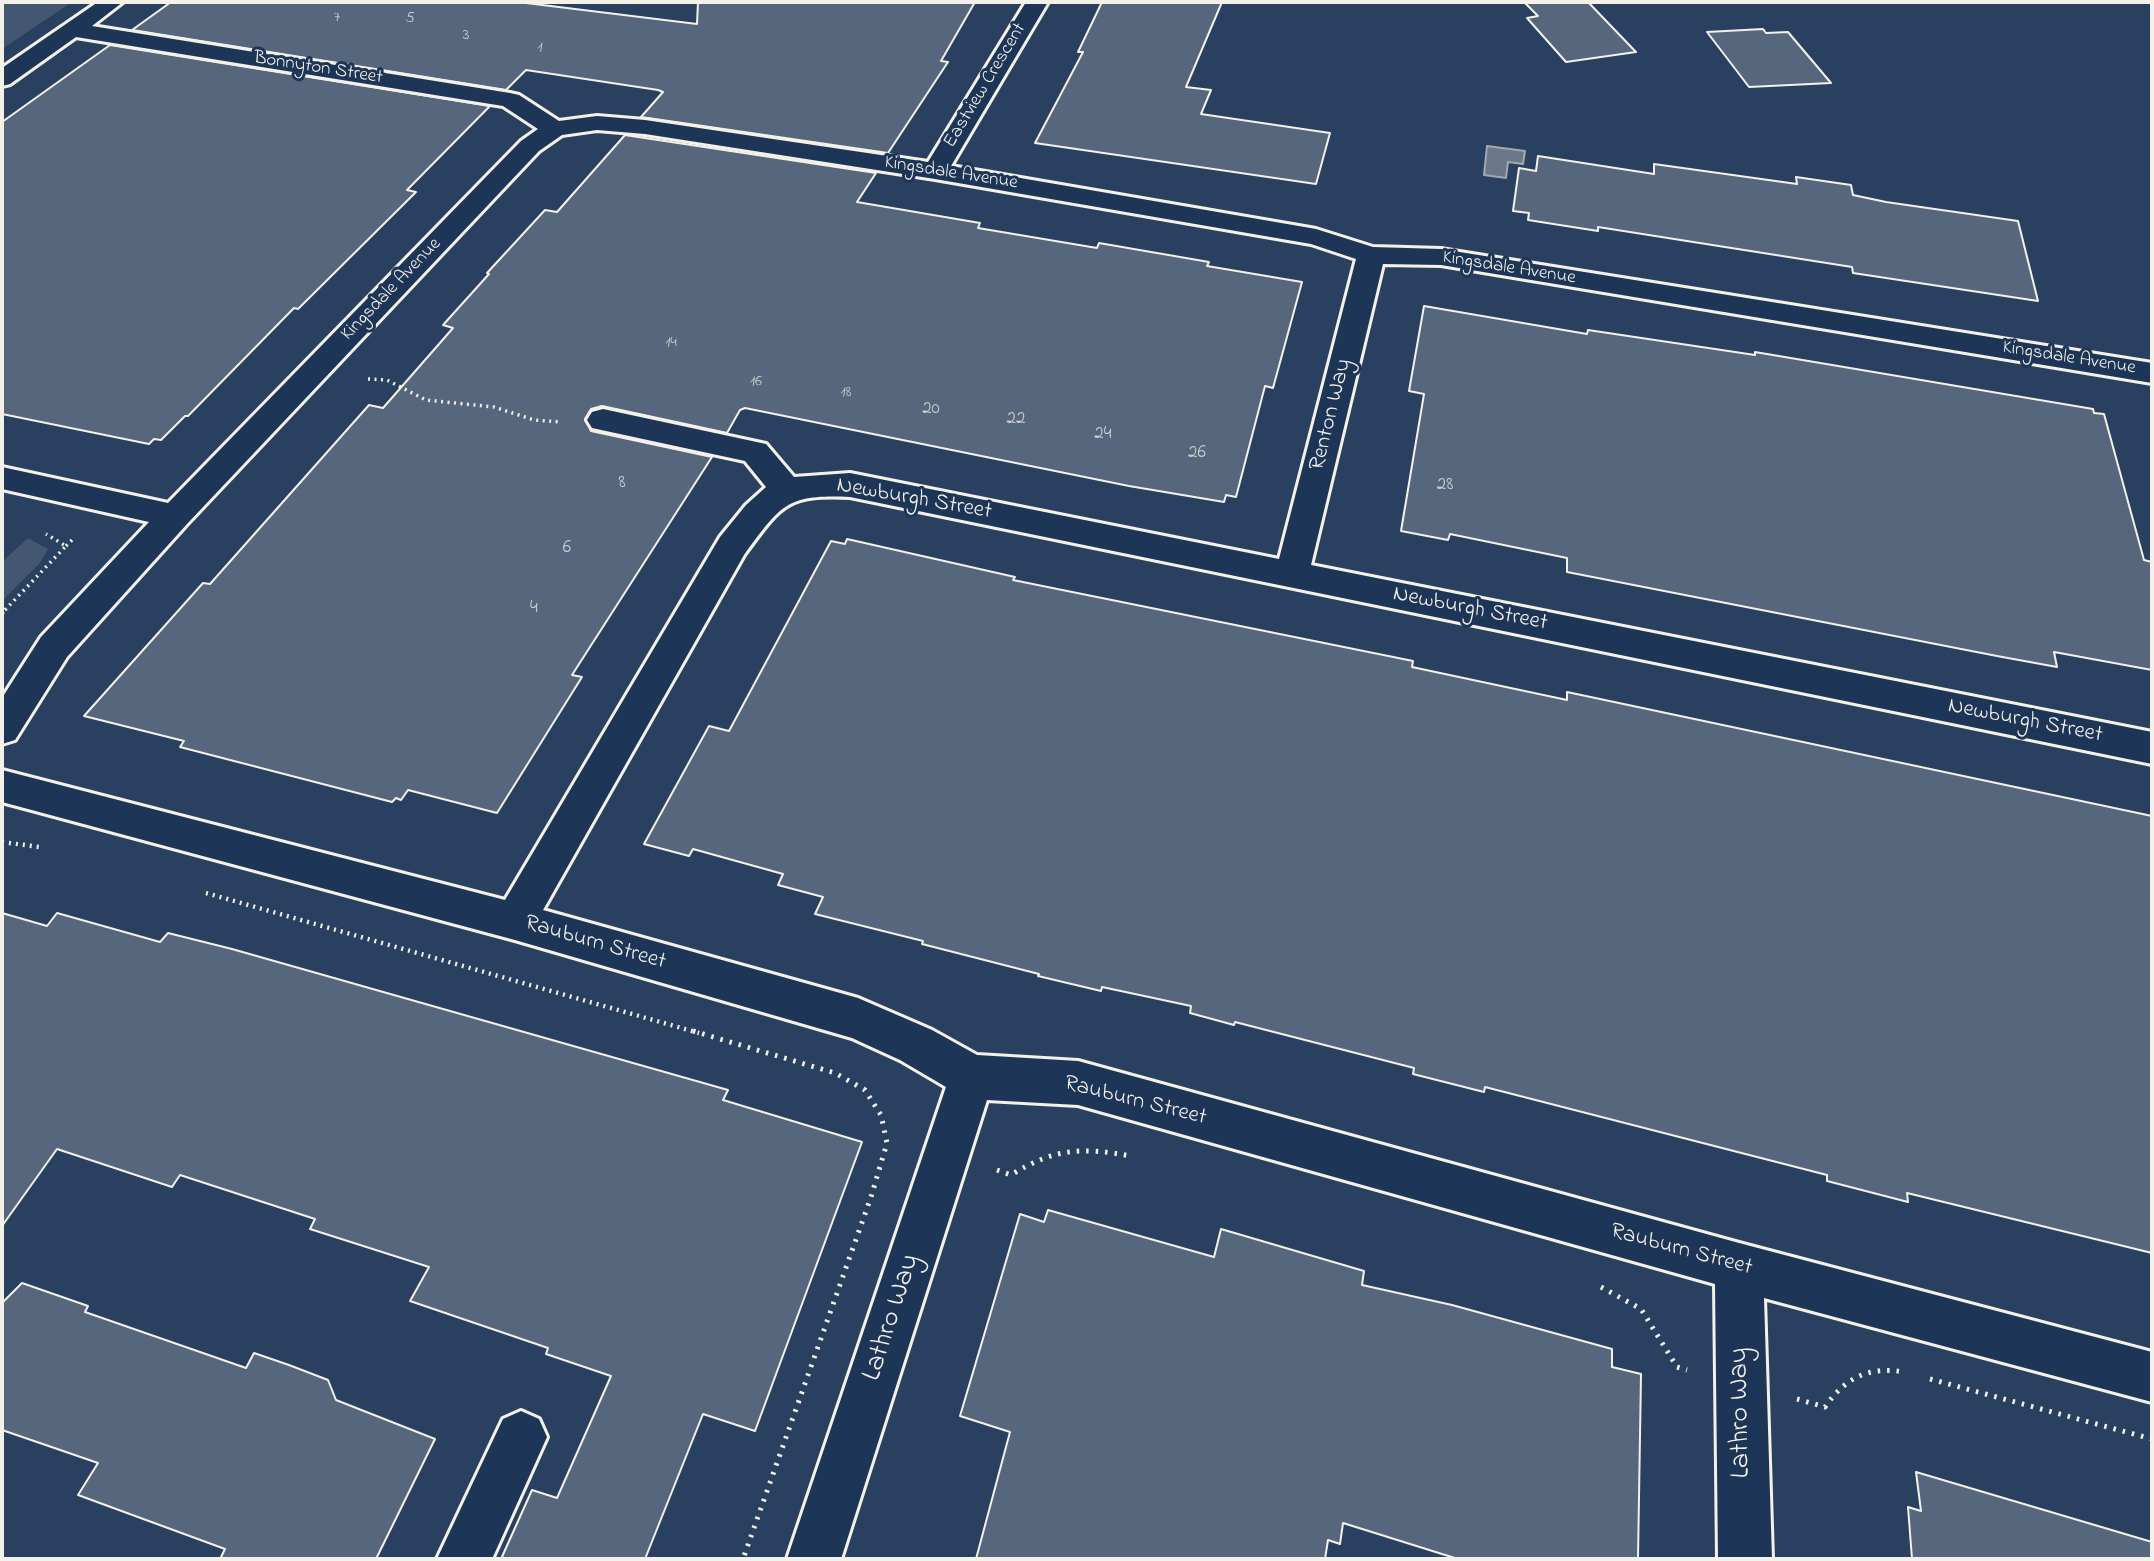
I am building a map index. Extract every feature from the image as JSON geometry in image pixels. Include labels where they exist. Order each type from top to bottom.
[{"type":"street","points":[[2,79],[112,2]]},
{"type":"street","name":"Eastview Crescent","points":[[935,171],[1037,2]]},
{"type":"street","name":"Bonnyton Street","points":[[73,30],[510,100],[555,129]]},
{"type":"street","name":"Kingsdale Avenue","points":[[2,729],[54,647],[175,516],[530,146],[555,129],[597,123],[645,127],[935,171],[1317,237],[1371,255],[1441,257],[2152,373]]},
{"type":"street","name":"Renton Way","points":[[1293,575],[1371,255]]},
{"type":"street","points":[[515,921],[733,546],[759,510],[786,488],[755,452],[603,420]]},
{"type":"street","points":[[2,478],[175,516]]},
{"type":"street","name":"Newburgh Street","points":[[786,488],[818,484],[850,485],[2152,748]]},
{"type":"street","name":"Rauburn Street","points":[[2,786],[515,921],[858,1019],[916,1045],[972,1077],[1078,1083],[1739,1267],[2152,1377]]},
{"type":"street","name":"Lathro Way","points":[[814,1559],[972,1077]]},
{"type":"street","name":"Lathro Way","points":[[1739,1267],[1745,1559]]},
{"type":"street","points":[[464,1559],[521,1437]]},
{"type":"path","points":[[359,379],[387,380],[426,400],[494,407],[534,420],[591,424],[603,420]]},
{"type":"path","points":[[2,613],[47,569],[66,546],[40,532]]},
{"type":"path","points":[[2,842],[41,848]]},
{"type":"path","points":[[200,891],[785,1057],[835,1073],[864,1090],[881,1115],[887,1143],[871,1197],[743,1559]]},
{"type":"path","points":[[996,1170],[1011,1175],[1036,1158],[1067,1149],[1142,1159]]},
{"type":"path","points":[[1592,1284],[1642,1310],[1657,1330],[1677,1367],[1689,1371]]},
{"type":"path","points":[[1794,1399],[1825,1406],[1834,1393],[1851,1378],[1877,1368],[1902,1371],[2152,1439]]},
{"type":"shaded area","points":[[2,2],[72,2],[2,49]]},
{"type":"shaded area","points":[[1487,146],[1525,151],[1523,164],[1508,162],[1506,178],[1484,175]]},
{"type":"shaded area","points":[[28,538],[48,549],[40,563],[2,601],[2,562]]},
{"type":"building","points":[[171,2],[518,2],[697,24],[698,2],[975,2],[941,61],[948,62],[888,153],[641,117],[663,92],[658,90],[526,70],[506,90],[132,30]]},
{"type":"building","points":[[1102,2],[1222,2],[1186,87],[1211,90],[1201,114],[1330,133],[1316,184],[1035,143],[1083,52],[1078,52]]},
{"type":"building","points":[[1524,2],[1588,2],[1636,52],[1566,62],[1527,18],[1538,16]]},
{"type":"building","points":[[1763,29],[1766,33],[1788,32],[1831,83],[1749,87],[1707,32]]},
{"type":"building","points":[[110,45],[490,106],[407,190],[416,192],[298,309],[294,308],[188,416],[161,440],[154,439],[149,444],[2,414],[2,122]]},
{"type":"building","points":[[625,135],[876,173],[857,202],[980,223],[978,228],[1097,248],[1099,243],[1209,262],[1207,266],[1302,282],[1273,388],[1265,386],[1236,497],[1226,495],[1224,502],[1129,486],[745,408],[740,410],[727,433],[602,406],[591,409],[585,419],[591,431],[712,457],[572,675],[582,677],[497,813],[408,790],[401,800],[396,798],[392,802],[180,747],[184,741],[84,716],[203,583],[210,584],[369,405],[383,408],[453,328],[443,325],[489,274],[487,273],[545,210],[557,212]]},
{"type":"building","points":[[1538,156],[1654,174],[1654,164],[1797,184],[1796,177],[1851,185],[1853,195],[1886,202],[2018,221],[2038,301],[1853,273],[1852,267],[1598,227],[1598,231],[1528,220],[1529,213],[1513,211],[1519,168],[1536,171]]},
{"type":"building","points":[[1424,306],[1587,334],[1588,330],[1755,355],[1755,352],[2093,409],[2094,413],[2104,414],[2144,560],[2152,562],[2152,670],[2054,652],[2057,667],[1997,656],[1567,572],[1567,558],[1450,534],[1448,540],[1401,531],[1424,394],[1409,391]]},
{"type":"building","points":[[847,539],[1015,577],[1013,580],[1413,661],[1412,667],[1567,700],[1567,692],[2152,816],[2152,1253],[1907,1193],[1908,1202],[1827,1181],[1827,1175],[1485,1087],[1484,1092],[1413,1074],[1414,1068],[1190,1013],[1191,1006],[1102,987],[1101,991],[1038,976],[1039,974],[922,944],[923,941],[815,914],[823,897],[778,885],[783,874],[693,849],[689,856],[644,844],[709,726],[729,731],[831,541],[845,544]]},
{"type":"building","points":[[2,913],[47,926],[57,913],[160,942],[168,933],[232,949],[728,1090],[723,1100],[862,1142],[755,1431],[703,1414],[645,1559],[501,1559],[532,1490],[557,1498],[611,1376],[546,1354],[548,1348],[410,1301],[429,1267],[310,1229],[315,1219],[180,1175],[172,1187],[57,1149],[2,1226]]},
{"type":"building","points":[[1048,1210],[1214,1257],[1221,1229],[1364,1271],[1362,1285],[1452,1305],[1612,1349],[1612,1367],[1641,1374],[1638,1559],[1458,1559],[1343,1523],[1340,1544],[1328,1540],[1325,1559],[976,1559],[1010,1432],[960,1416],[1020,1214],[1044,1222]]},
{"type":"building","points":[[22,1283],[88,1306],[85,1312],[246,1368],[254,1353],[289,1365],[328,1380],[336,1400],[435,1439],[376,1559],[220,1559],[225,1549],[78,1495],[98,1463],[2,1430],[2,1303]]},
{"type":"building","points":[[1916,1472],[2152,1542],[2152,1559],[1912,1559],[1908,1507],[1921,1511]]}]
